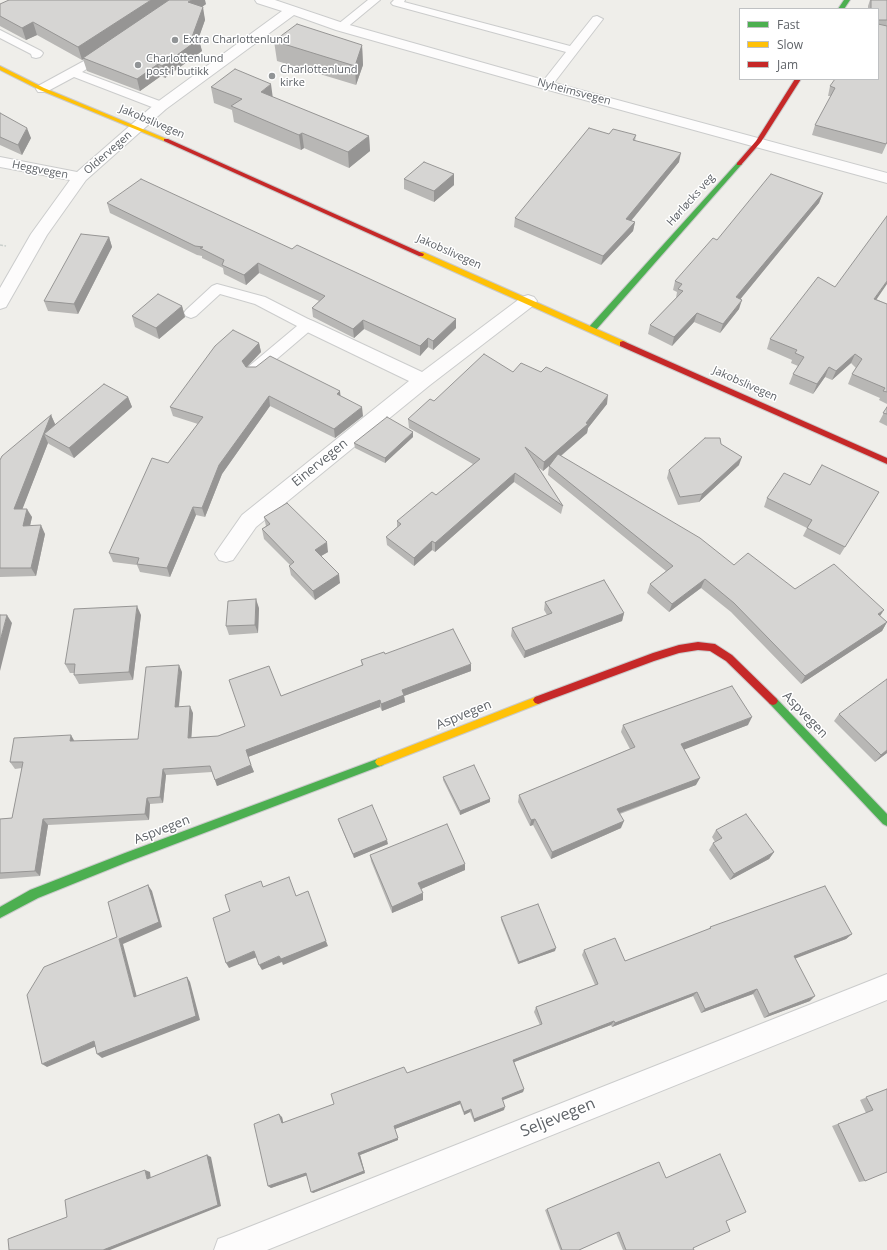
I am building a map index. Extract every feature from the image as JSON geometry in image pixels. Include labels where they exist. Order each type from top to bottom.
[{"type":"street","name":"Nyheimsvegen","points":[[262,0],[341,27],[546,85],[887,178]]},
{"type":"street","name":"Oldervegen","points":[[0,303],[39,234],[80,177],[161,106],[292,10]]},
{"type":"street","name":"Jakobslivegen","points":[[0,68],[42,89],[136,128],[887,461]]},
{"type":"street","name":"Hørløcks veg","points":[[592,329],[758,142],[797,80]]},
{"type":"street","name":"Heggvegen","points":[[0,162],[80,177]]},
{"type":"street","name":"Einervegen","points":[[226,554],[249,521],[422,380],[528,301]]},
{"type":"street","points":[[307,325],[422,380]]},
{"type":"street","name":"Aspvegen","points":[[0,913],[34,894],[124,858],[410,751],[542,698],[653,657],[679,649],[698,646],[712,647],[750,677],[887,821]]},
{"type":"street","name":"Seljevegen","points":[[229,1250],[887,987]]},
{"type":"lane","points":[[341,27],[375,0]]},
{"type":"lane","points":[[400,0],[397,3],[573,50]]},
{"type":"lane","points":[[546,85],[597,19]]},
{"type":"lane","points":[[0,33],[37,53],[36,55]]},
{"type":"lane","points":[[42,89],[73,74],[118,43]]},
{"type":"lane","points":[[73,74],[161,106]]},
{"type":"lane","points":[[191,313],[218,289],[260,300],[307,325],[253,371]]},
{"type":"building","points":[[9,0],[151,0],[78,47],[33,22],[22,28],[0,16],[0,4]]},
{"type":"building","points":[[169,0],[192,0],[188,2],[203,7],[192,37],[199,39],[162,66],[158,64],[137,79],[83,58]]},
{"type":"building","points":[[871,0],[887,0],[887,20],[879,20],[879,8],[871,8]]},
{"type":"building","points":[[297,24],[362,45],[355,66],[274,41]]},
{"type":"building","points":[[879,24],[887,26],[886,144],[815,125],[835,88],[830,86],[834,80],[879,80]]},
{"type":"building","points":[[235,69],[271,84],[261,92],[369,136],[348,152],[302,133],[299,135],[231,106],[242,99],[211,87]]},
{"type":"building","points":[[0,113],[27,128],[18,145],[0,137]]},
{"type":"building","points":[[589,128],[609,134],[613,129],[636,135],[633,140],[681,153],[626,219],[635,222],[603,256],[515,218]]},
{"type":"building","points":[[424,162],[454,174],[434,191],[404,179]]},
{"type":"building","points":[[771,174],[823,193],[736,297],[742,300],[723,324],[697,313],[674,337],[650,325],[683,291],[678,289],[682,284],[675,281],[713,238],[717,240]]},
{"type":"building","points":[[141,179],[292,249],[297,245],[456,319],[433,341],[428,338],[420,346],[363,320],[353,329],[312,308],[325,296],[258,263],[244,275],[222,265],[224,260],[200,248],[203,247],[195,246],[107,203]]},
{"type":"building","points":[[887,216],[887,281],[874,299],[887,304],[887,392],[883,391],[885,388],[852,374],[862,359],[855,354],[836,371],[829,367],[817,384],[793,374],[804,357],[795,353],[797,350],[770,339],[818,277],[835,287]]},
{"type":"building","points":[[81,234],[109,237],[74,304],[44,301]]},
{"type":"building","points":[[158,294],[182,306],[156,328],[132,316]]},
{"type":"building","points":[[233,330],[259,343],[242,361],[246,367],[256,367],[270,356],[340,391],[337,394],[362,407],[334,429],[269,396],[219,465],[202,508],[193,507],[167,568],[137,564],[139,558],[109,553],[152,458],[168,463],[203,417],[170,407],[215,346]]},
{"type":"building","points":[[484,354],[513,372],[521,363],[541,372],[546,367],[608,395],[586,423],[588,424],[544,462],[525,447],[563,506],[515,473],[435,543],[432,541],[414,558],[386,537],[401,524],[397,521],[432,492],[436,495],[480,459],[408,419],[430,399],[434,401]]},
{"type":"building","points":[[104,384],[128,397],[69,448],[44,434]]},
{"type":"building","points":[[887,407],[887,414],[883,413]]},
{"type":"building","points":[[51,415],[14,509],[27,509],[23,526],[41,525],[31,568],[0,568],[0,460],[2,456]]},
{"type":"building","points":[[387,417],[413,432],[385,458],[354,443]]},
{"type":"building","points":[[705,438],[720,438],[721,444],[742,457],[702,494],[680,497],[669,470]]},
{"type":"building","points":[[558,454],[700,538],[734,565],[748,553],[795,589],[834,564],[884,610],[878,614],[887,622],[805,676],[734,603],[705,579],[672,604],[650,584],[673,566],[549,466]]},
{"type":"building","points":[[822,465],[879,492],[845,547],[807,528],[812,520],[767,498],[784,473],[810,485]]},
{"type":"building","points":[[287,503],[327,542],[315,550],[339,574],[313,591],[289,566],[294,562],[262,529],[270,524],[264,517]]},
{"type":"building","points":[[604,580],[624,613],[525,651],[512,628],[552,613],[545,602]]},
{"type":"building","points":[[256,599],[255,625],[226,626],[228,601]]},
{"type":"building","points":[[137,606],[129,672],[74,675],[75,664],[65,664],[74,609]]},
{"type":"building","points":[[0,615],[7,615],[0,641]]},
{"type":"building","points":[[453,629],[471,664],[402,690],[404,695],[381,704],[380,700],[246,750],[251,765],[215,780],[210,766],[163,769],[160,797],[147,798],[145,814],[43,819],[35,871],[0,873],[0,819],[12,818],[23,762],[10,762],[14,738],[71,735],[70,741],[138,739],[146,667],[179,665],[175,707],[190,706],[188,738],[218,736],[245,726],[229,680],[269,666],[281,696],[363,665],[361,660],[384,652],[385,654]]},
{"type":"building","points":[[887,679],[887,750],[881,755],[839,714]]},
{"type":"building","points":[[732,686],[752,717],[681,744],[700,778],[617,809],[624,821],[552,852],[535,819],[531,820],[519,795],[635,747],[623,725]]},
{"type":"building","points":[[474,765],[490,799],[460,811],[443,777]]},
{"type":"building","points":[[372,805],[387,840],[353,854],[338,819]]},
{"type":"building","points":[[746,814],[774,852],[734,874],[713,843],[722,838],[716,830]]},
{"type":"building","points":[[447,824],[465,864],[418,883],[423,893],[392,907],[370,855]]},
{"type":"building","points":[[289,877],[296,896],[308,891],[326,941],[281,959],[279,956],[259,965],[254,951],[226,963],[213,918],[230,911],[225,895],[261,881],[263,887]]},
{"type":"building","points":[[148,885],[159,922],[119,939],[134,997],[187,977],[196,1016],[97,1054],[94,1041],[42,1064],[27,995],[44,967],[117,937],[108,902]]},
{"type":"building","points":[[825,886],[852,934],[794,956],[815,996],[769,1014],[757,989],[705,1009],[697,992],[615,1023],[614,1021],[513,1060],[524,1089],[502,1098],[505,1107],[474,1119],[471,1109],[464,1112],[460,1101],[394,1126],[398,1138],[358,1153],[364,1171],[311,1192],[306,1173],[268,1186],[254,1124],[279,1114],[282,1123],[334,1104],[331,1094],[404,1067],[407,1073],[542,1024],[536,1007],[598,984],[584,950],[615,938],[625,961],[711,928],[710,927]]},
{"type":"building","points":[[538,904],[556,948],[519,962],[501,917]]},
{"type":"building","points":[[887,1089],[887,1172],[865,1181],[838,1124],[873,1110],[866,1097]]},
{"type":"building","points":[[720,1154],[746,1212],[726,1221],[730,1231],[693,1248],[694,1250],[626,1250],[619,1232],[579,1250],[562,1250],[547,1209],[659,1162],[666,1178]]},
{"type":"building","points":[[207,1155],[218,1205],[103,1250],[9,1250],[8,1239],[67,1217],[65,1200],[145,1170],[147,1179]]},
{"type":"traffic: fast","points":[[842,8],[847,0]]},
{"type":"traffic: fast","points":[[592,329],[739,164]]},
{"type":"traffic: fast","points":[[773,701],[887,821]]},
{"type":"traffic: fast","points":[[0,913],[34,894],[380,762]]},
{"type":"traffic: slow","points":[[0,68],[42,89],[166,140]]},
{"type":"traffic: slow","points":[[421,254],[623,344]]},
{"type":"traffic: slow","points":[[380,762],[538,700]]},
{"type":"traffic: jam","points":[[739,164],[758,142],[797,80]]},
{"type":"traffic: jam","points":[[166,140],[421,254]]},
{"type":"traffic: jam","points":[[623,344],[887,461]]},
{"type":"traffic: jam","points":[[538,700],[653,657],[679,649],[698,646],[712,647],[729,658],[773,701]]},
{"type":"place","name":"Extra Charlottenlund","points":[[175,40]]},
{"type":"place","name":"Charlottenlund post i butikk","points":[[138,65]]},
{"type":"place","name":"Charlottenlund kirke","points":[[272,76]]}]
